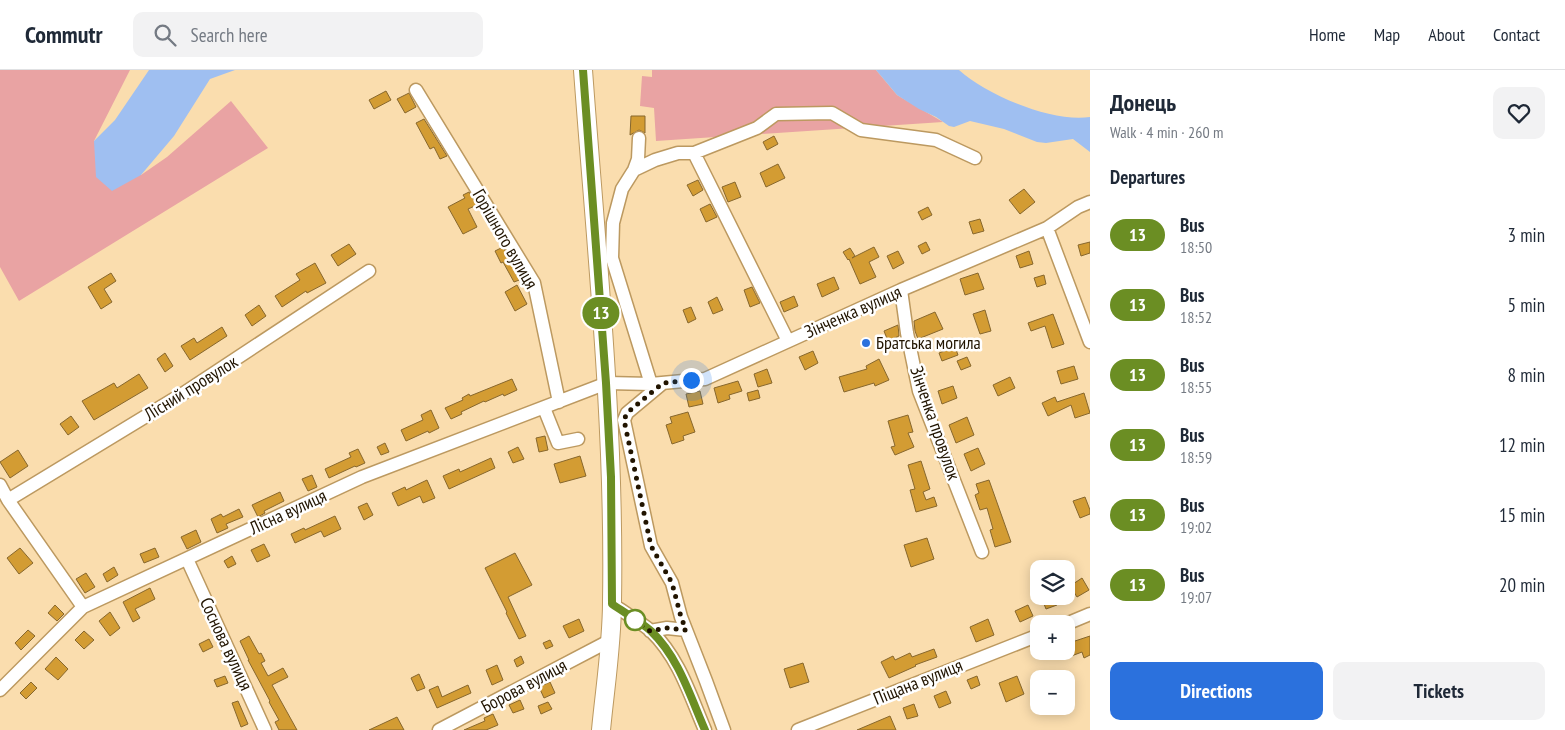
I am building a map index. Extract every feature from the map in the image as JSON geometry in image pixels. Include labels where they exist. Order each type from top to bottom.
[{"type":"highway","points":[[583,70],[611,477],[612,604],[601,730]]},
{"type":"street","name":"Горішного вулиця","points":[[416,90],[534,283],[559,402]]},
{"type":"street","points":[[634,170],[655,160],[678,153],[694,153],[756,128],[776,114],[832,113],[862,130],[936,140],[975,158]]},
{"type":"street","points":[[640,138],[638,159],[634,170],[622,189],[613,223],[612,258],[657,384],[627,413],[624,420],[651,546],[672,583],[681,617],[724,730]]},
{"type":"street","points":[[694,153],[788,341]]},
{"type":"street","name":"Зінченка вулиця","points":[[606,383],[657,384],[705,379],[901,290],[1047,228],[1078,207],[1090,202]]},
{"type":"street","points":[[1047,228],[1090,342]]},
{"type":"street","name":"Лісний провулок","points":[[8,500],[184,393],[369,271]]},
{"type":"street","name":"Зінченка провулок","points":[[901,290],[907,334],[920,391],[982,552]]},
{"type":"street","name":"Лісна вулиця","points":[[0,690],[83,607],[362,477],[606,383]]},
{"type":"street","points":[[544,408],[558,443],[578,438]]},
{"type":"street","points":[[0,485],[8,500],[83,607]]},
{"type":"street","name":"Соснова вулиця","points":[[187,559],[265,730]]},
{"type":"street","points":[[612,604],[650,631],[667,649],[677,665],[705,730]]},
{"type":"street","points":[[1075,620],[1090,614]]},
{"type":"street","points":[[650,631],[667,628],[686,630]]},
{"type":"street","name":"Піщана вулиця","points":[[798,730],[1030,639]]},
{"type":"street","name":"Борова вулиця","points":[[438,730],[609,641]]},
{"type":"shaded area","points":[[0,70],[130,70],[94,141],[141,175],[167,157],[231,101],[268,148],[19,301],[0,267]]},
{"type":"shaded area","points":[[652,70],[876,70],[897,95],[943,122],[656,141],[654,108],[640,106],[642,76],[652,77]]},
{"type":"water","points":[[149,70],[235,70],[210,79],[174,136],[141,175],[112,191],[96,177],[94,141],[115,120]]},
{"type":"water","points":[[876,70],[959,70],[986,89],[1021,105],[1058,116],[1090,117],[1090,152],[1073,139],[1046,143],[1037,142],[1004,129],[970,121],[954,127],[949,126],[897,95]]},
{"type":"building","points":[[386,91],[391,100],[374,109],[369,100]]},
{"type":"building","points":[[409,93],[416,107],[405,113],[397,99]]},
{"type":"building","points":[[631,116],[645,116],[645,133],[639,130],[630,135]]},
{"type":"building","points":[[424,119],[447,156],[440,159],[434,147],[430,149],[416,123]]},
{"type":"building","points":[[774,136],[778,144],[767,150],[763,142]]},
{"type":"building","points":[[778,164],[785,178],[766,187],[760,173]]},
{"type":"building","points":[[698,180],[703,190],[693,196],[687,185]]},
{"type":"building","points":[[735,182],[741,197],[728,202],[722,187]]},
{"type":"building","points":[[1024,189],[1035,202],[1020,214],[1009,200]]},
{"type":"building","points":[[469,192],[477,205],[468,209],[477,227],[463,234],[448,207],[465,198],[463,195]]},
{"type":"building","points":[[710,204],[717,217],[706,222],[700,209]]},
{"type":"building","points":[[928,207],[932,215],[922,220],[918,212]]},
{"type":"building","points":[[980,219],[984,231],[973,234],[969,222]]},
{"type":"building","points":[[926,242],[930,250],[922,254],[918,246]]},
{"type":"building","points":[[1090,242],[1090,253],[1081,256],[1078,245]]},
{"type":"building","points":[[349,244],[356,254],[338,266],[331,255]]},
{"type":"building","points":[[503,247],[522,279],[514,282],[503,262],[501,263],[495,251]]},
{"type":"building","points":[[874,247],[879,257],[869,262],[876,277],[860,284],[849,259],[843,252],[850,248],[855,256],[852,258]]},
{"type":"building","points":[[898,251],[904,263],[893,269],[887,256]]},
{"type":"building","points":[[1029,251],[1033,264],[1020,268],[1016,256]]},
{"type":"building","points":[[315,263],[326,283],[307,293],[306,291],[282,307],[275,296],[300,280],[296,274]]},
{"type":"building","points":[[111,273],[116,281],[104,289],[112,302],[101,309],[88,287]]},
{"type":"building","points":[[978,273],[984,289],[965,295],[960,279]]},
{"type":"building","points":[[1044,275],[1046,284],[1037,287],[1034,278]]},
{"type":"building","points":[[834,277],[839,289],[822,297],[817,284]]},
{"type":"building","points":[[517,285],[527,304],[515,311],[505,292]]},
{"type":"building","points":[[752,287],[760,303],[750,307],[744,290]]},
{"type":"building","points":[[794,296],[798,306],[784,312],[780,302]]},
{"type":"building","points":[[717,297],[723,310],[713,314],[708,302]]},
{"type":"building","points":[[259,305],[266,316],[252,326],[245,315]]},
{"type":"building","points":[[691,307],[696,319],[688,323],[683,310]]},
{"type":"building","points":[[985,310],[991,331],[980,334],[973,314]]},
{"type":"building","points":[[935,312],[943,329],[918,339],[914,321]]},
{"type":"building","points":[[1053,314],[1064,344],[1052,348],[1045,326],[1031,331],[1028,323]]},
{"type":"building","points":[[898,325],[899,336],[888,341],[884,331]]},
{"type":"building","points":[[222,327],[227,336],[190,360],[181,346],[194,338],[197,343]]},
{"type":"building","points":[[955,347],[958,355],[942,361],[939,353]]},
{"type":"building","points":[[813,351],[818,363],[805,370],[799,357]]},
{"type":"building","points":[[165,353],[173,366],[165,372],[157,359]]},
{"type":"building","points":[[967,357],[971,366],[961,370],[957,361]]},
{"type":"building","points":[[879,359],[889,380],[875,386],[874,383],[844,392],[839,377],[867,369],[866,366]]},
{"type":"building","points":[[1074,366],[1078,379],[1061,384],[1057,371]]},
{"type":"building","points":[[767,369],[772,383],[758,387],[754,374]]},
{"type":"building","points":[[139,374],[148,388],[94,420],[82,401],[114,383],[117,388]]},
{"type":"building","points":[[1010,377],[1015,388],[998,396],[993,385]]},
{"type":"building","points":[[512,379],[517,390],[504,396],[503,394],[484,401],[451,419],[445,408],[463,400],[462,398],[469,394],[470,396]]},
{"type":"building","points":[[738,381],[742,391],[729,395],[730,399],[718,403],[714,388]]},
{"type":"building","points":[[953,386],[957,398],[942,404],[938,391]]},
{"type":"building","points":[[758,390],[760,398],[749,401],[747,393]]},
{"type":"building","points":[[700,391],[703,404],[689,407],[686,394]]},
{"type":"building","points":[[1084,393],[1090,413],[1075,418],[1071,405],[1048,416],[1042,403],[1055,397],[1057,402]]},
{"type":"building","points":[[431,410],[439,428],[406,441],[401,430],[423,420],[421,415]]},
{"type":"building","points":[[688,412],[695,432],[683,436],[684,440],[672,444],[666,425],[672,423],[670,417]]},
{"type":"building","points":[[908,415],[913,432],[908,433],[914,447],[895,455],[891,447],[895,446],[888,421]]},
{"type":"building","points":[[71,416],[79,427],[68,435],[60,424]]},
{"type":"building","points":[[967,417],[974,435],[956,443],[949,425]]},
{"type":"building","points":[[545,436],[548,450],[539,452],[536,438]]},
{"type":"building","points":[[385,443],[389,452],[381,455],[377,447]]},
{"type":"building","points":[[518,447],[524,459],[513,463],[508,452]]},
{"type":"building","points":[[978,448],[985,464],[971,471],[964,454]]},
{"type":"building","points":[[358,449],[365,463],[329,478],[325,469],[351,457],[349,453]]},
{"type":"building","points":[[18,450],[28,466],[10,478],[0,462]]},
{"type":"building","points":[[580,456],[586,476],[560,483],[554,464]]},
{"type":"building","points":[[491,458],[495,468],[449,489],[443,476],[459,469],[460,472]]},
{"type":"building","points":[[921,461],[930,489],[923,492],[926,500],[934,497],[937,506],[916,512],[910,490],[915,489],[908,465]]},
{"type":"building","points":[[312,475],[317,487],[308,491],[302,479]]},
{"type":"building","points":[[427,480],[435,498],[423,503],[420,496],[398,506],[392,493],[405,487],[406,490]]},
{"type":"building","points":[[989,480],[1011,542],[995,547],[990,530],[993,529],[987,508],[980,510],[975,495],[979,493],[976,484]]},
{"type":"building","points":[[280,492],[284,501],[264,511],[265,513],[258,517],[252,505]]},
{"type":"building","points":[[1085,497],[1090,514],[1080,518],[1073,501]]},
{"type":"building","points":[[367,503],[373,515],[364,520],[358,507]]},
{"type":"building","points":[[239,509],[243,517],[226,524],[228,528],[217,533],[211,519],[221,514],[223,517]]},
{"type":"building","points":[[335,516],[341,529],[324,537],[321,531],[295,543],[291,534],[304,528],[305,530]]},
{"type":"building","points":[[196,530],[201,542],[187,549],[181,537]]},
{"type":"building","points":[[927,538],[934,559],[911,567],[904,545]]},
{"type":"building","points":[[264,544],[270,556],[257,562],[251,550]]},
{"type":"building","points":[[20,548],[33,563],[19,574],[7,558]]},
{"type":"building","points":[[155,548],[159,557],[144,563],[140,554]]},
{"type":"building","points":[[515,553],[532,585],[508,597],[526,636],[519,639],[485,568]]},
{"type":"building","points":[[232,556],[236,564],[228,568],[224,561]]},
{"type":"building","points":[[114,567],[118,575],[107,582],[103,574]]},
{"type":"building","points":[[86,573],[95,587],[85,593],[76,579]]},
{"type":"building","points":[[1082,578],[1089,590],[1077,597],[1075,594],[1075,583]]},
{"type":"building","points":[[150,588],[155,599],[135,609],[140,618],[133,622],[123,602]]},
{"type":"building","points":[[55,605],[64,614],[57,621],[48,613]]},
{"type":"building","points":[[1028,605],[1033,615],[1020,622],[1015,611]]},
{"type":"building","points":[[1044,605],[1057,605],[1046,609]]},
{"type":"building","points":[[110,612],[120,628],[110,636],[99,621]]},
{"type":"building","points":[[579,619],[584,631],[569,638],[563,626]]},
{"type":"building","points":[[988,619],[994,635],[976,642],[970,627]]},
{"type":"building","points":[[28,630],[35,636],[21,650],[15,643]]},
{"type":"building","points":[[84,631],[94,640],[84,649],[75,640]]},
{"type":"building","points":[[249,636],[265,661],[261,663],[268,676],[283,668],[288,677],[272,685],[297,730],[279,730],[275,722],[279,720],[240,641]]},
{"type":"building","points":[[1090,636],[1090,655],[1084,658],[1082,652],[1075,655],[1075,641]]},
{"type":"building","points":[[209,639],[213,647],[203,652],[199,644]]},
{"type":"building","points":[[550,640],[553,646],[546,649],[543,643]]},
{"type":"building","points":[[934,649],[937,657],[889,678],[881,662],[893,656],[895,660],[910,653],[912,657]]},
{"type":"building","points":[[521,656],[524,663],[517,667],[514,660]]},
{"type":"building","points":[[56,657],[68,669],[58,680],[45,669]]},
{"type":"building","points":[[803,663],[809,682],[790,688],[784,669]]},
{"type":"building","points":[[497,665],[503,680],[492,685],[486,670]]},
{"type":"building","points":[[419,674],[425,688],[417,691],[411,678]]},
{"type":"building","points":[[225,676],[228,683],[217,687],[214,680]]},
{"type":"building","points":[[977,676],[980,685],[971,689],[967,680]]},
{"type":"building","points":[[1017,676],[1024,694],[1006,702],[999,683]]},
{"type":"building","points":[[31,682],[37,688],[26,699],[20,693]]},
{"type":"building","points":[[550,682],[555,693],[544,698],[539,687]]},
{"type":"building","points":[[468,685],[471,693],[437,708],[429,690],[438,686],[442,697]]},
{"type":"building","points":[[946,691],[951,703],[939,708],[934,696]]},
{"type":"building","points":[[520,700],[524,709],[513,713],[509,705]]},
{"type":"building","points":[[238,701],[248,724],[241,727],[232,703]]},
{"type":"building","points":[[548,702],[552,709],[541,714],[538,706]]},
{"type":"building","points":[[914,704],[918,716],[907,719],[903,708]]},
{"type":"building","points":[[493,714],[498,725],[486,730],[464,730],[485,721],[484,718]]},
{"type":"building","points":[[890,716],[896,730],[857,730]]},
{"type":"building","points":[[397,717],[404,730],[369,730]]},
{"type":"bus line","name":"13","points":[[583,70],[606,383],[611,477],[612,604],[650,631],[667,649],[677,665],[705,730]]},
{"type":"place","name":"Братська могила","points":[[866,343]]},
{"type":"route","points":[[635,620],[650,631],[667,628],[686,630],[672,583],[651,546],[624,420],[627,413],[663,383],[691,380]]}]
